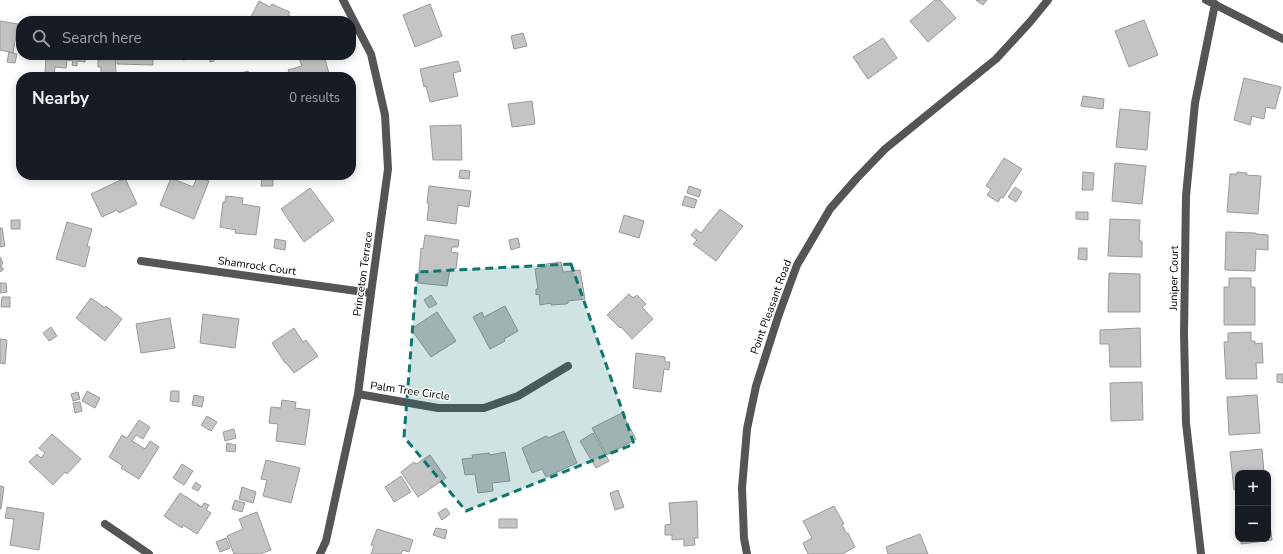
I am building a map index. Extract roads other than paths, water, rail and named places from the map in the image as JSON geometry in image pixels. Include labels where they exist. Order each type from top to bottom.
[{"type":"street","name":"Princeton Terrace","points":[[343,0],[351,16]]},
{"type":"street","name":"Point Pleasant Road","points":[[747,554],[744,538],[742,488],[747,429],[756,386],[778,317],[797,265],[830,208],[857,178],[885,149],[996,59],[1048,0]]},
{"type":"street","points":[[1206,0],[1283,39]]},
{"type":"street","name":"Juniper Court","points":[[1201,554],[1186,423],[1184,334],[1186,196],[1195,103],[1215,4]]},
{"type":"street","name":"Princeton Terrace","points":[[320,554],[326,541],[358,394],[388,169],[385,115],[371,54],[356,25]]},
{"type":"street","name":"Shamrock Court","points":[[141,261],[371,293]]},
{"type":"street","name":"Palm Tree Circle","points":[[358,394],[438,408],[484,408],[518,396],[568,366]]},
{"type":"street","points":[[105,524],[149,554]]}]
